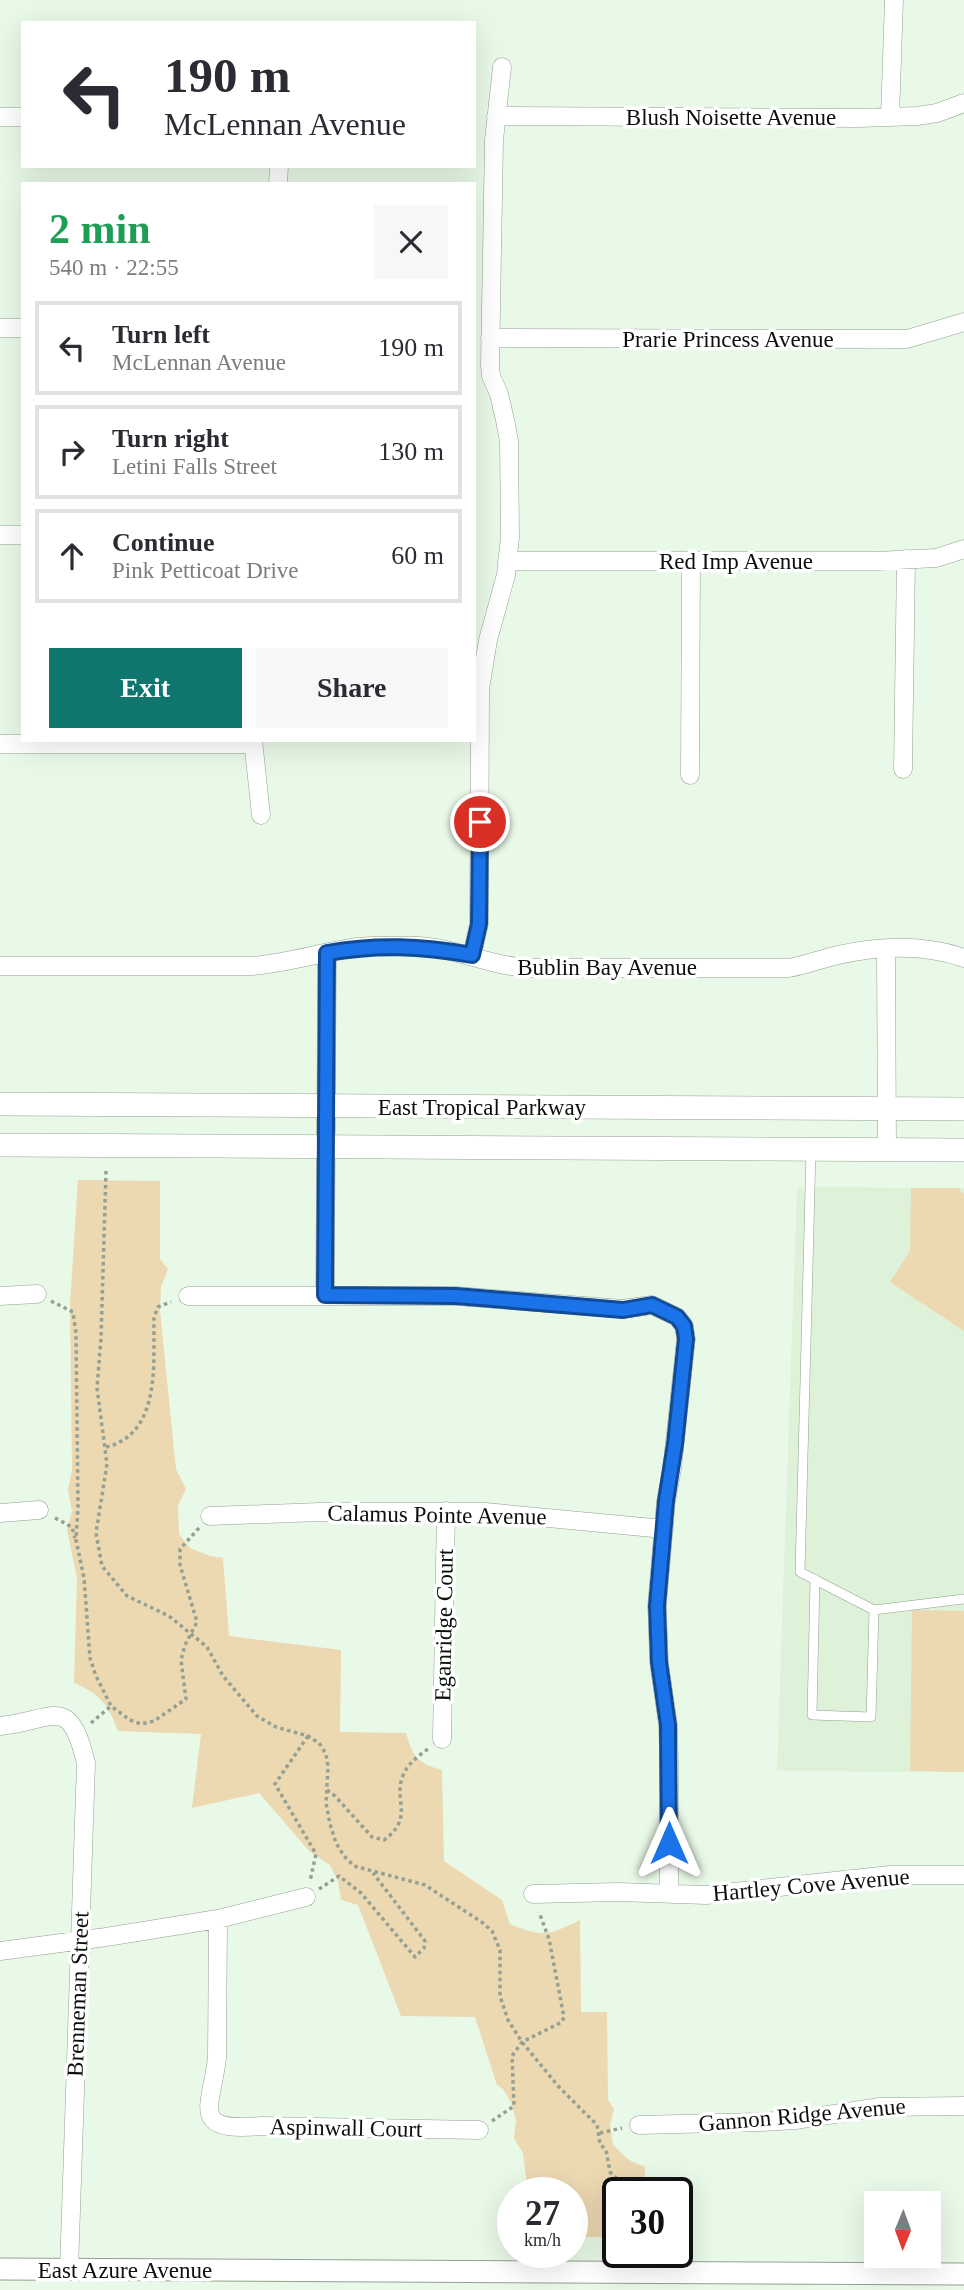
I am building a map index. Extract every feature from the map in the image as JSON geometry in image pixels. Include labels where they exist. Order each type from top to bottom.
[{"type":"main road","name":"East Tropical Parkway","points":[[0,1104],[326,1127],[811,1150],[964,1151]]},
{"type":"main road","name":"East Tropical Parkway","points":[[0,1146],[326,1127],[887,1109],[964,1109]]},
{"type":"street","points":[[890,117],[894,0]]},
{"type":"street","points":[[472,955],[479,924],[480,689],[488,640],[506,575],[510,537],[509,441],[499,394],[491,376],[490,338],[491,223],[496,116],[502,67]]},
{"type":"street","name":"Blush Noisette Avenue","points":[[496,116],[890,117],[937,113],[964,103]]},
{"type":"street","points":[[0,117],[21,117]]},
{"type":"street","name":"Prarie Princess Avenue","points":[[490,338],[907,339],[964,322]]},
{"type":"street","points":[[0,328],[21,328]]},
{"type":"street","points":[[0,536],[21,535]]},
{"type":"street","name":"Red Imp Avenue","points":[[508,561],[906,559],[936,558],[964,549]]},
{"type":"street","points":[[903,769],[906,559]]},
{"type":"street","points":[[690,775],[691,561]]},
{"type":"street","points":[[0,744],[253,742],[261,815]]},
{"type":"street","name":"Bublin Bay Avenue","points":[[0,966],[252,966],[285,963],[361,947],[418,946],[472,955],[505,967],[529,968],[789,968],[838,955],[905,947],[964,958]]},
{"type":"street","points":[[886,949],[887,1150]]},
{"type":"street","points":[[325,1295],[327,953]]},
{"type":"street","points":[[0,1296],[37,1294]]},
{"type":"street","points":[[188,1296],[456,1296],[623,1310],[652,1305],[677,1317],[684,1326],[686,1339],[657,1606],[659,1662],[668,1725],[668,1894]]},
{"type":"street","points":[[0,1513],[39,1510]]},
{"type":"street","name":"Calamus Pointe Avenue","points":[[210,1516],[446,1511],[521,1515],[664,1529]]},
{"type":"street","name":"Eganridge Court","points":[[442,1739],[446,1511]]},
{"type":"street","points":[[0,1726],[29,1722],[50,1715],[65,1718],[74,1728]]},
{"type":"street","name":"Brenneman Street","points":[[69,2270],[86,1763],[74,1728]]},
{"type":"street","name":"Hartley Cove Avenue","points":[[533,1894],[618,1892],[706,1895],[890,1875],[964,1875]]},
{"type":"street","points":[[0,1951],[218,1919],[306,1897]]},
{"type":"street","name":"Aspinwall Court","points":[[218,1919],[217,2058],[208,2109],[214,2122],[224,2127],[238,2128],[262,2126],[479,2130]]},
{"type":"street","name":"Gannon Ridge Avenue","points":[[639,2125],[795,2120],[880,2107],[964,2106]]},
{"type":"street","name":"East Azure Avenue","points":[[0,2269],[276,2280],[964,2274]]},
{"type":"lane","points":[[811,1150],[800,1572],[874,1610],[964,1599]]},
{"type":"lane","points":[[815,1579],[812,1715],[871,1717],[874,1610]]},
{"type":"path","points":[[106,1171],[97,1388],[107,1464],[96,1533],[102,1566],[127,1596],[169,1616],[207,1647],[223,1676],[257,1716],[276,1727],[308,1736],[319,1743],[326,1754],[326,1803],[336,1843],[354,1866],[425,1885],[492,1931],[500,1950],[500,1996],[508,2020],[522,2042],[558,2086],[597,2124],[600,2144],[606,2150],[610,2172],[615,2177]]},
{"type":"path","points":[[37,1294],[73,1312],[76,1334],[76,1540]]},
{"type":"path","points":[[106,1447],[117,1444],[137,1430],[144,1416],[153,1389],[154,1317],[158,1307],[188,1296]]},
{"type":"path","points":[[39,1510],[72,1527],[84,1578],[90,1658],[96,1676],[111,1706],[130,1720],[141,1724],[155,1721],[186,1699],[181,1660],[185,1645],[197,1622],[180,1565],[180,1549],[210,1516]]},
{"type":"path","points":[[74,1728],[111,1706]]},
{"type":"path","points":[[306,1897],[316,1854],[275,1784],[308,1736]]},
{"type":"path","points":[[327,1790],[372,1837],[384,1840],[393,1833],[402,1813],[401,1780],[412,1761],[442,1739]]},
{"type":"path","points":[[306,1897],[340,1876],[361,1893],[415,1957],[424,1948],[425,1941],[372,1872]]},
{"type":"path","points":[[479,2130],[514,2106],[512,2056],[522,2042],[562,2022],[564,2017],[549,1939],[533,1894]]},
{"type":"path","points":[[600,2133],[639,2125]]},
{"type":"shaded area","points":[[78,1180],[160,1181],[160,1259],[168,1269],[161,1287],[160,1311],[176,1469],[186,1489],[178,1505],[179,1534],[190,1548],[223,1558],[229,1636],[341,1650],[340,1732],[406,1733],[414,1754],[427,1765],[442,1770],[444,1861],[502,1900],[510,1924],[546,1933],[580,1920],[581,2012],[607,2012],[608,2100],[614,2109],[610,2125],[613,2145],[629,2160],[645,2167],[645,2177],[602,2177],[602,2237],[588,2237],[588,2177],[526,2177],[523,2153],[514,2138],[516,2120],[511,2102],[497,2085],[475,2017],[401,2016],[358,1905],[341,1900],[338,1881],[330,1865],[310,1852],[259,1793],[192,1808],[201,1734],[118,1731],[102,1701],[74,1683],[77,1578],[67,1530],[72,1511],[68,1490],[72,1470],[70,1304]]},
{"type":"shaded area","points":[[797,1188],[964,1188],[964,1772],[777,1771]]},
{"type":"shaded area","points":[[911,1188],[958,1188],[964,1194],[964,1331],[890,1282],[910,1251]]},
{"type":"shaded area","points":[[912,1610],[964,1611],[964,1772],[910,1771]]},
{"type":"route","points":[[480,822],[479,924],[472,955],[418,946],[361,947],[327,953],[325,1295],[456,1296],[623,1310],[652,1305],[677,1317],[684,1326],[686,1339],[666,1501],[657,1606],[659,1662],[668,1725],[669,1843]]}]
